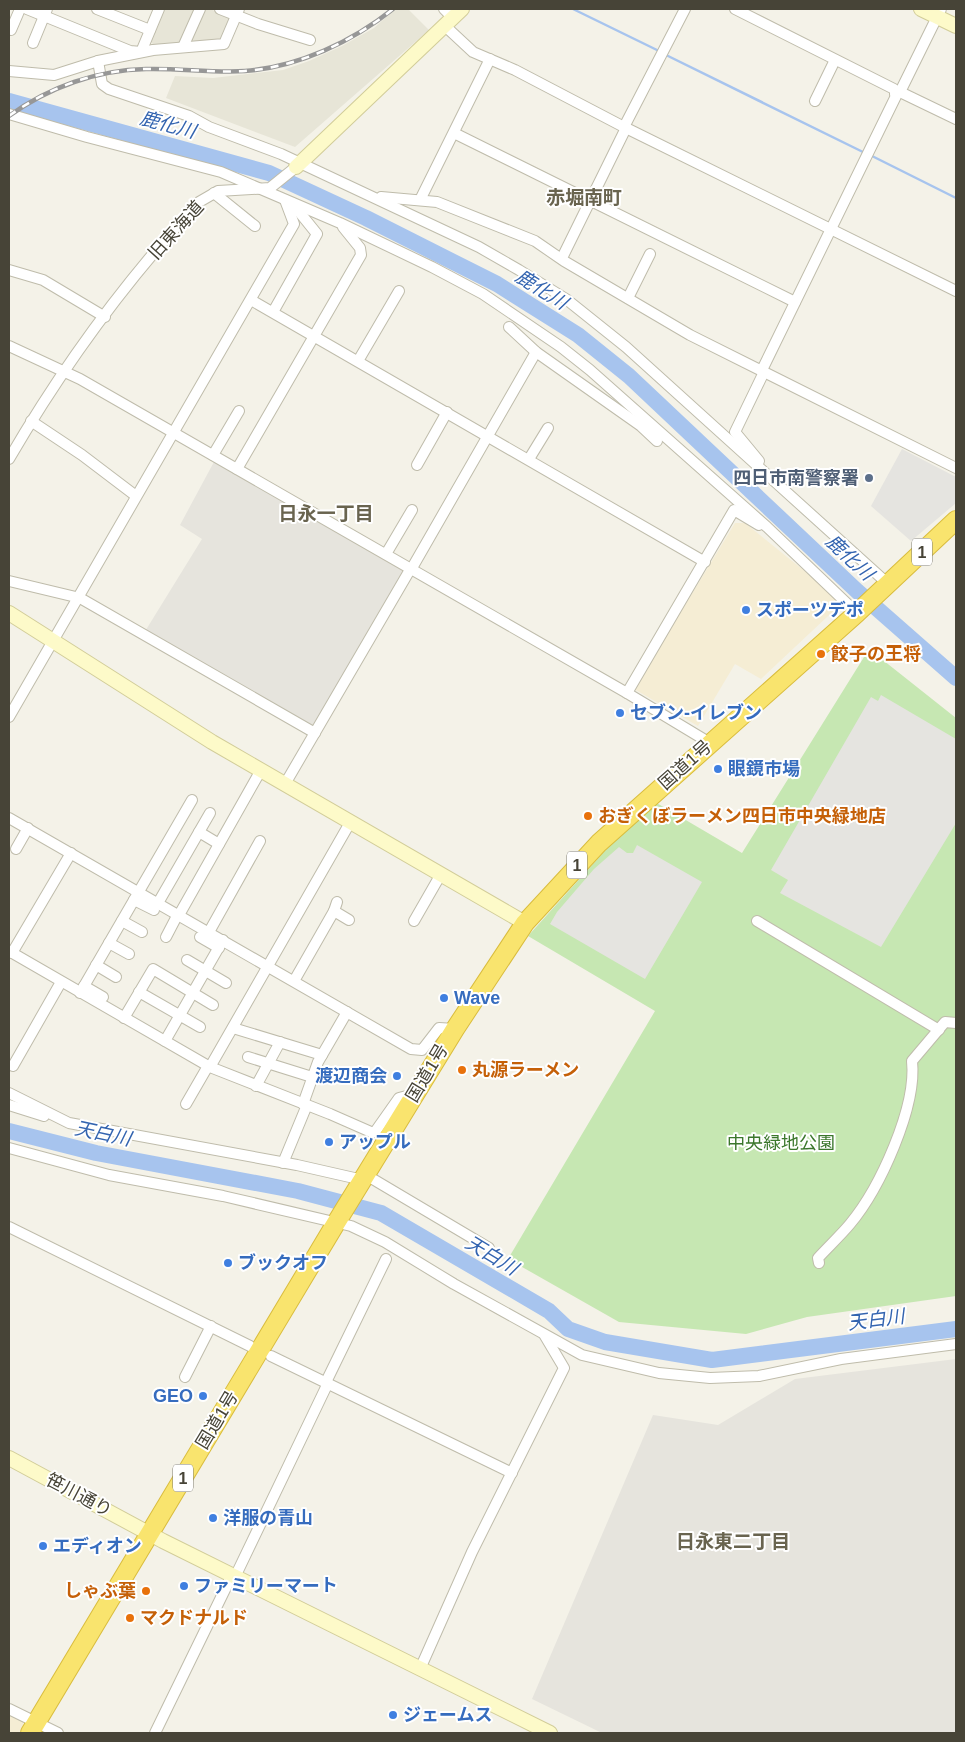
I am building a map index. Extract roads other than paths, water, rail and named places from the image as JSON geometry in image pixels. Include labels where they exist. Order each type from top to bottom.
[{"type":"highway","name":"国道1号","points":[[33,1728],[336,1223],[455,1029],[525,923],[599,843],[859,611],[956,520]]},
{"type":"street","points":[[11,30],[20,9]]},
{"type":"street","points":[[27,9],[45,12],[130,51],[141,52]]},
{"type":"street","points":[[98,9],[150,30]]},
{"type":"street","points":[[141,52],[159,9]]},
{"type":"street","points":[[184,47],[200,9]]},
{"type":"street","points":[[220,9],[238,12],[310,40]]},
{"type":"street","points":[[562,258],[685,9]]},
{"type":"street","points":[[735,9],[894,89],[898,93],[956,119]]},
{"type":"street","points":[[921,9],[939,13],[956,26]]},
{"type":"street","points":[[33,43],[45,12]]},
{"type":"street","points":[[9,71],[54,75],[98,61],[141,52],[224,44],[238,12]]},
{"type":"street","points":[[760,468],[755,455],[735,432],[795,302],[939,13]]},
{"type":"street","points":[[266,189],[297,165],[451,15],[473,52],[956,291]]},
{"type":"street","points":[[420,200],[490,59]]},
{"type":"street","points":[[815,101],[836,60]]},
{"type":"street","points":[[98,61],[102,84],[109,89],[189,116],[209,127],[240,137],[297,165],[375,198],[479,247],[566,299],[626,346],[888,583]]},
{"type":"street","points":[[9,114],[87,138],[221,172],[266,189],[288,201],[340,223],[432,267],[483,294],[561,347],[590,370],[859,611]]},
{"type":"street","points":[[454,133],[795,302]]},
{"type":"street","name":"旧東海道","points":[[9,459],[31,421],[65,371],[105,317],[199,202],[214,193],[242,188],[266,189]]},
{"type":"street","points":[[214,193],[255,226]]},
{"type":"street","points":[[375,198],[437,202],[535,242],[690,335],[956,468]]},
{"type":"street","points":[[9,716],[294,224],[288,201]]},
{"type":"street","points":[[273,312],[317,234],[288,201]]},
{"type":"street","points":[[237,468],[361,255],[360,248],[340,223]]},
{"type":"street","points":[[628,298],[650,254]]},
{"type":"street","points":[[9,270],[44,280],[105,317]]},
{"type":"street","points":[[358,361],[399,291]]},
{"type":"street","points":[[251,300],[705,562]]},
{"type":"street","points":[[509,327],[536,352],[641,426],[657,441]]},
{"type":"street","points":[[9,346],[65,371],[213,454],[627,693],[710,743]]},
{"type":"street","points":[[285,784],[536,352]]},
{"type":"street","points":[[213,454],[239,411]]},
{"type":"street","points":[[417,465],[447,412]]},
{"type":"street","points":[[31,421],[82,455],[136,496]]},
{"type":"street","points":[[529,459],[548,428]]},
{"type":"street","points":[[386,554],[412,510]]},
{"type":"street","points":[[627,693],[734,510],[755,524],[767,527]]},
{"type":"street","points":[[9,581],[77,598],[315,733]]},
{"type":"street","points":[[9,613],[159,710],[525,923]]},
{"type":"street","points":[[166,936],[261,770]]},
{"type":"street","points":[[82,989],[192,800]]},
{"type":"street","points":[[156,906],[210,814]]},
{"type":"street","points":[[9,818],[71,853],[137,896],[156,906],[179,914],[204,935],[268,966],[417,1051],[426,1047],[438,1028],[455,1029]]},
{"type":"street","points":[[186,1104],[233,1028],[351,822]]},
{"type":"street","points":[[16,849],[28,828]]},
{"type":"street","points":[[199,832],[219,844]]},
{"type":"street","points":[[204,935],[260,841]]},
{"type":"street","points":[[71,853],[10,952],[61,982],[103,997]]},
{"type":"street","points":[[414,921],[441,874]]},
{"type":"street","points":[[294,981],[335,906],[350,920]]},
{"type":"street","points":[[122,921],[142,932]]},
{"type":"street","points":[[757,921],[938,1030]]},
{"type":"street","points":[[109,943],[129,954]]},
{"type":"street","points":[[165,1041],[221,944]]},
{"type":"street","points":[[187,960],[226,982]]},
{"type":"street","points":[[96,965],[116,977]]},
{"type":"street","points":[[124,1018],[153,969],[212,1005]]},
{"type":"street","points":[[13,1066],[61,982]]},
{"type":"street","points":[[82,989],[124,1018],[209,1066],[371,1132],[375,1132],[399,1098],[415,1094]]},
{"type":"street","points":[[139,992],[200,1027]]},
{"type":"street","points":[[284,1163],[305,1105],[312,1077],[322,1054],[347,1012]]},
{"type":"street","points":[[819,1263],[818,1258],[851,1224],[875,1184],[896,1140],[908,1108],[914,1078],[912,1061],[945,1022],[956,1023]]},
{"type":"street","points":[[233,1028],[322,1054]]},
{"type":"street","points":[[256,1086],[280,1042]]},
{"type":"street","points":[[248,1057],[312,1077]]},
{"type":"street","points":[[9,1093],[60,1119]]},
{"type":"street","points":[[9,1105],[119,1133],[365,1177],[488,1248]]},
{"type":"street","points":[[9,1148],[109,1175],[223,1196],[351,1226],[385,1242],[582,1355],[659,1373],[710,1378],[759,1376],[820,1362],[956,1344]]},
{"type":"street","points":[[9,1227],[250,1346]]},
{"type":"street","points":[[155,1733],[386,1259]]},
{"type":"street","points":[[185,1377],[211,1326]]},
{"type":"street","points":[[420,1668],[472,1552],[564,1368],[545,1335]]},
{"type":"street","points":[[271,1356],[512,1473]]},
{"type":"street","name":"笹川通り","points":[[9,1458],[233,1576],[550,1733]]},
{"type":"street","points":[[9,1709],[33,1728],[58,1733]]},
{"type":"waterway","points":[[573,9],[659,51]]},
{"type":"waterway","points":[[664,54],[865,153]]},
{"type":"waterway","name":"鹿化川","points":[[9,101],[269,173],[366,218],[497,284],[578,335],[629,376],[857,591],[956,678]]},
{"type":"waterway","points":[[870,155],[956,198]]},
{"type":"waterway","name":"天白川","points":[[9,1131],[96,1153],[298,1191],[381,1213],[549,1311],[568,1329],[605,1342],[712,1360],[956,1329]]},
{"type":"railway","points":[[9,116],[57,89],[74,82],[110,73],[146,69],[245,71],[285,64],[324,51],[342,42],[393,9]]},
{"type":"place","name":"四日市南警察署","points":[[869,478]]},
{"type":"place","name":"スポーツデポ","points":[[746,610]]},
{"type":"place","name":"餃子の王将","points":[[821,654]]},
{"type":"place","name":"セブン-イレブン","points":[[620,713]]},
{"type":"place","name":"眼鏡市場","points":[[718,769]]},
{"type":"place","name":"おぎくぼラーメン四日市中央緑地店","points":[[588,816]]},
{"type":"place","name":"Wave","points":[[444,998]]},
{"type":"place","name":"丸源ラーメン","points":[[462,1070]]},
{"type":"place","name":"渡辺商会","points":[[397,1076]]},
{"type":"place","name":"アップル","points":[[329,1142]]},
{"type":"place","name":"ブックオフ","points":[[228,1263]]},
{"type":"place","name":"GEO","points":[[203,1396]]},
{"type":"place","name":"洋服の青山","points":[[213,1518]]},
{"type":"place","name":"エディオン","points":[[43,1546]]},
{"type":"place","name":"ファミリーマート","points":[[184,1586]]},
{"type":"place","name":"しゃぶ葉","points":[[146,1591]]},
{"type":"place","name":"マクドナルド","points":[[130,1618]]},
{"type":"place","name":"ジェームス","points":[[393,1715]]},
{"type":"district","name":"赤堀南町","points":[[584,197]]},
{"type":"district","name":"日永一丁目","points":[[326,513]]},
{"type":"district","name":"日永東二丁目","points":[[733,1541]]},
{"type":"park label","name":"中央緑地公園","points":[[781,1143]]}]
